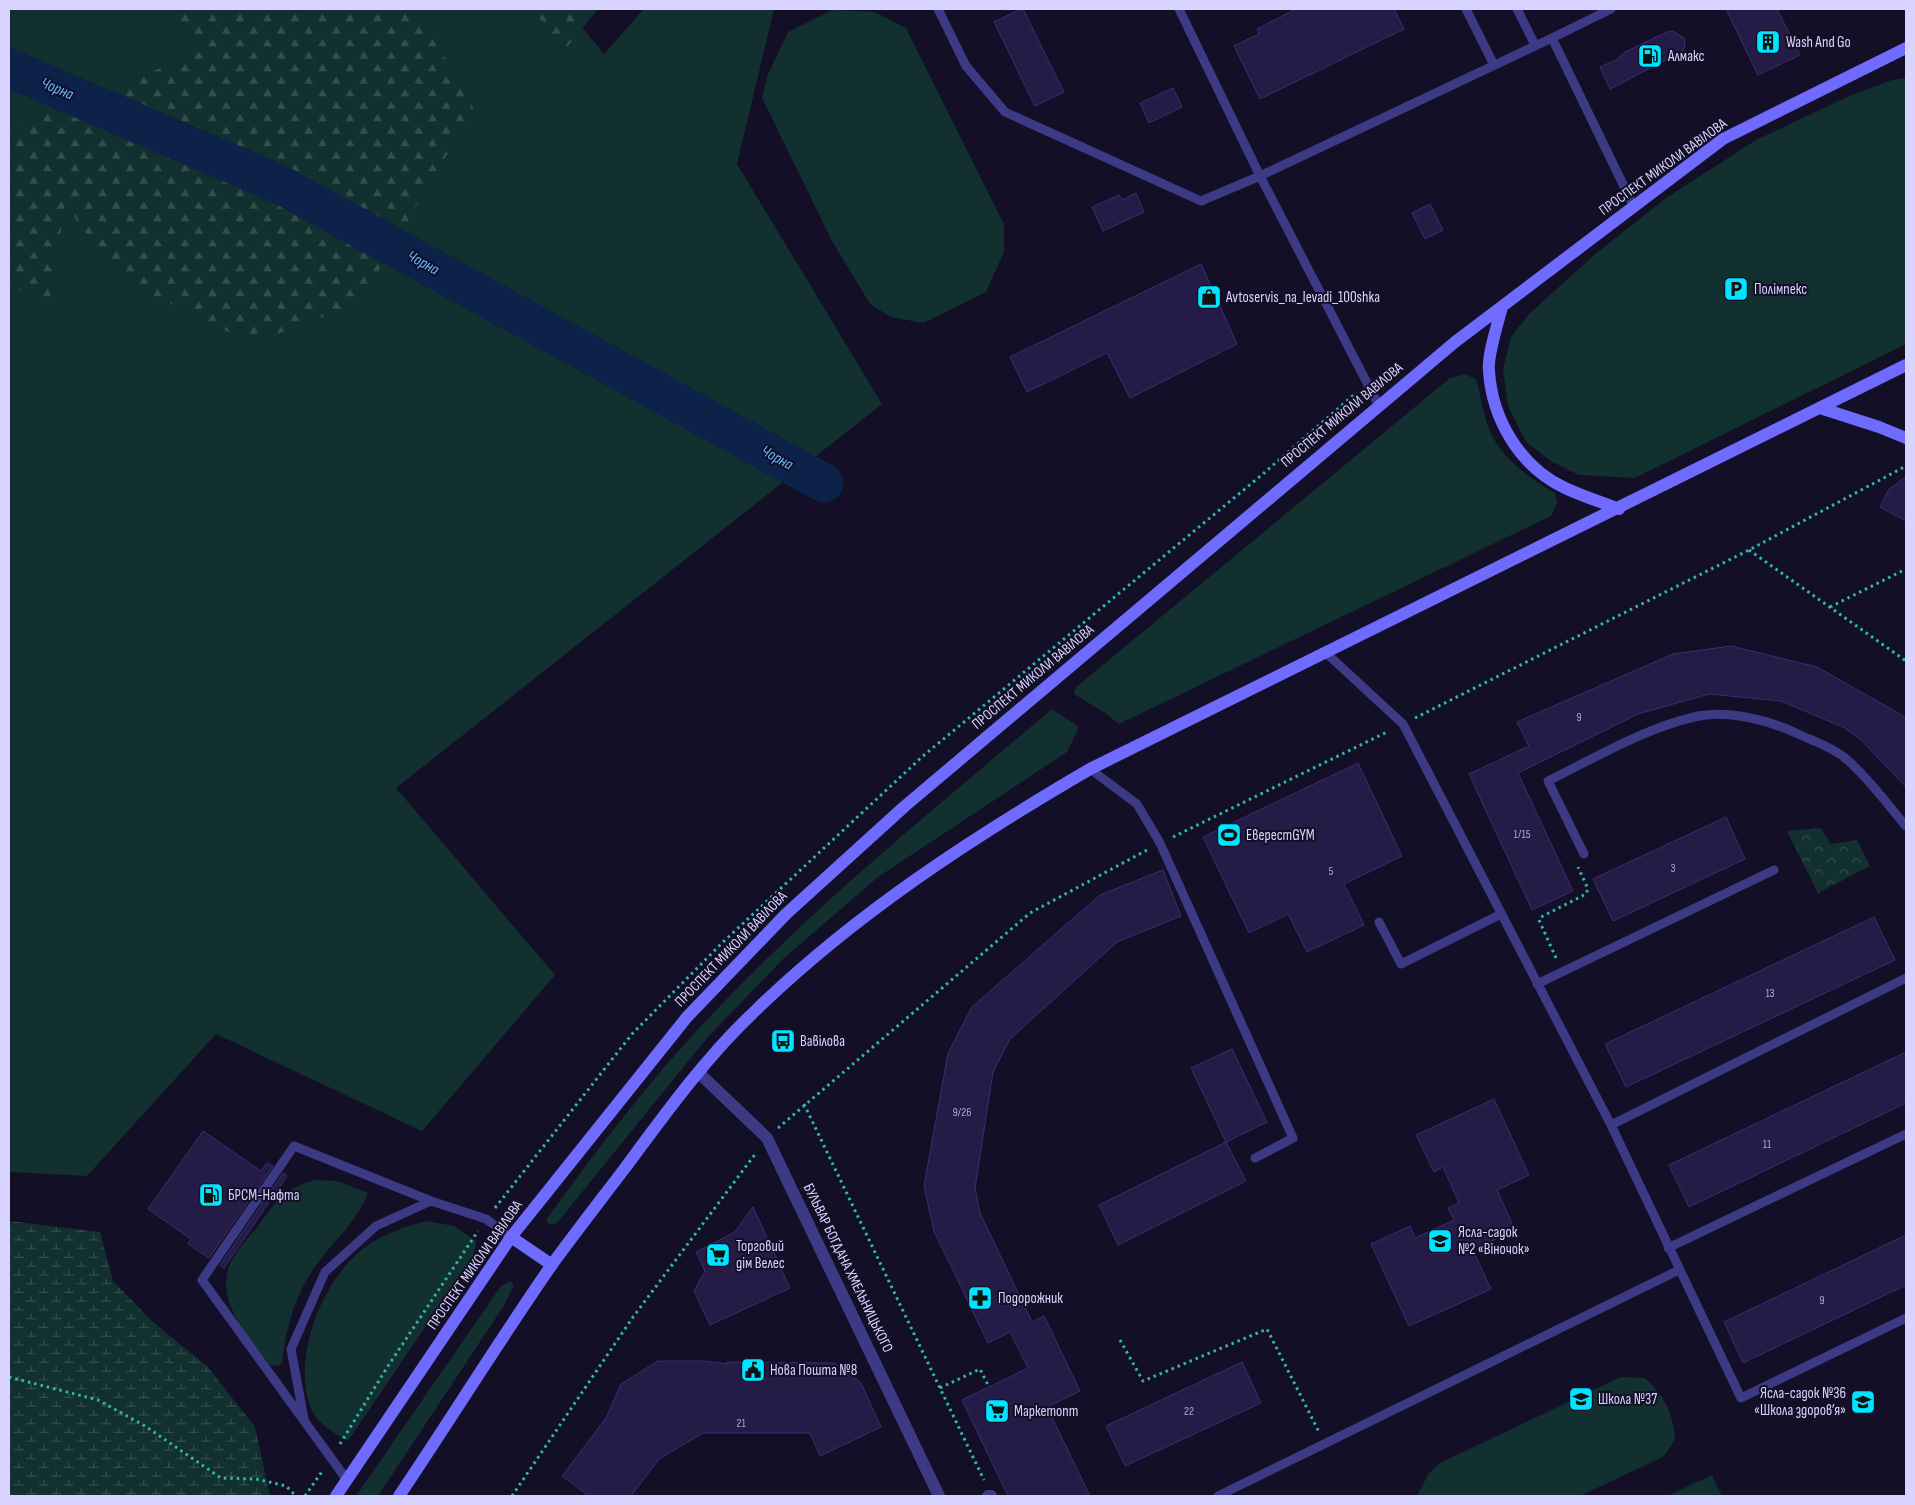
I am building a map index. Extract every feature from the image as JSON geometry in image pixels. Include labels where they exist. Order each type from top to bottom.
[{"type":"main road","name":"ПРОСПЕКТ МИКОЛИ ВАВІЛОВА","points":[[336,1496],[511,1237],[687,1017],[786,914],[905,806],[1454,342],[1723,140],[1906,48]]},
{"type":"main road","points":[[1502,307],[1488,370],[1496,411],[1510,441],[1536,468],[1563,488],[1619,509]]},
{"type":"main road","points":[[399,1496],[552,1265],[655,1126],[699,1073],[754,1012],[852,925],[920,874],[1011,815],[1090,769],[1619,509],[1906,365]]},
{"type":"main road","points":[[1820,408],[1906,438]]},
{"type":"main road","points":[[511,1237],[552,1265]]},
{"type":"street","name":"БУЛЬВАР БОГДАНА ХМЕЛЬНИЦЬКОГО","points":[[699,1073],[767,1138],[939,1496]]},
{"type":"lane","points":[[938,9],[966,66],[1006,112],[1201,201],[1260,176],[1611,9]]},
{"type":"lane","points":[[1179,9],[1260,176],[1378,406]]},
{"type":"lane","points":[[1466,9],[1494,65]]},
{"type":"lane","points":[[1517,9],[1535,45]]},
{"type":"lane","points":[[1552,38],[1634,207]]},
{"type":"lane","points":[[1325,652],[1403,724],[1611,1125],[1741,1398],[1906,1318]]},
{"type":"lane","points":[[1584,854],[1548,781],[1649,732],[1696,716],[1722,715],[1760,721],[1786,728],[1819,743],[1845,758],[1906,826]]},
{"type":"lane","points":[[1090,769],[1136,804],[1160,843],[1294,1138],[1255,1158]]},
{"type":"lane","points":[[1537,984],[1774,870]]},
{"type":"lane","points":[[1379,922],[1401,964],[1501,914]]},
{"type":"lane","points":[[1611,1125],[1906,978]]},
{"type":"lane","points":[[1668,1248],[1906,1134]]},
{"type":"lane","points":[[347,1480],[202,1280],[294,1146],[431,1201],[486,1219],[511,1237]]},
{"type":"lane","points":[[305,1422],[291,1349],[325,1272],[376,1226],[431,1201]]},
{"type":"lane","points":[[1218,1496],[1679,1270]]},
{"type":"path","points":[[512,1496],[633,1317],[767,1138],[804,1104],[1030,913],[1160,843],[1403,724],[1749,550],[1906,466]]},
{"type":"path","points":[[1749,550],[1906,661]]},
{"type":"path","points":[[1830,607],[1906,569]]},
{"type":"path","points":[[1563,972],[1539,920],[1541,917],[1586,894],[1588,888],[1574,859],[1584,854]]},
{"type":"path","points":[[804,1104],[990,1496]]},
{"type":"path","points":[[1120,1340],[1143,1381],[1267,1329],[1325,1444]]},
{"type":"path","points":[[940,1388],[980,1369],[988,1387]]},
{"type":"path","points":[[9,1377],[98,1400],[145,1426],[221,1478],[256,1479],[286,1486],[296,1496]]},
{"type":"green space","points":[[9,9],[567,9],[604,54],[644,9],[774,9],[737,164],[882,404],[396,788],[555,975],[422,1131],[216,1034],[87,1176],[9,1172]]},
{"type":"green space","points":[[173,9],[417,9],[474,109],[359,304],[252,343],[119,279],[65,204],[49,303],[9,286],[9,125],[81,104],[198,51]]},
{"type":"green space","points":[[534,9],[598,9],[562,53]]},
{"type":"green space","points":[[833,10],[875,12],[906,28],[1004,224],[1004,252],[986,292],[923,323],[891,317],[870,304],[832,241],[762,98],[768,74],[788,32]]},
{"type":"green space","name":"Полімпекс","points":[[1906,78],[1906,344],[1635,478],[1579,475],[1551,461],[1526,442],[1508,406],[1503,369],[1511,337],[1529,314],[1593,256],[1666,198],[1756,140],[1847,97],[1892,80]]},
{"type":"green space","points":[[1464,374],[1476,379],[1489,429],[1501,449],[1516,466],[1555,493],[1557,503],[1551,516],[1119,724],[1074,694],[1075,688],[1450,378]]},
{"type":"green space","points":[[1052,709],[1079,727],[1067,752],[878,877],[784,958],[707,1038],[557,1223],[549,1225],[546,1220],[607,1137],[673,1057],[720,1006],[759,966],[840,890]]},
{"type":"green space","points":[[1821,828],[1830,844],[1857,840],[1870,866],[1818,893],[1787,831]]},
{"type":"green space","points":[[315,1180],[337,1181],[368,1193],[363,1205],[318,1263],[299,1294],[291,1316],[282,1363],[278,1366],[270,1365],[235,1316],[229,1303],[226,1289],[227,1274],[237,1251],[276,1202],[295,1188]]},
{"type":"green space","points":[[9,1221],[100,1232],[113,1281],[153,1322],[208,1367],[255,1427],[270,1496],[9,1496]]},
{"type":"green space","points":[[427,1221],[454,1226],[476,1241],[474,1255],[348,1441],[322,1423],[311,1409],[306,1389],[305,1367],[314,1321],[335,1279],[364,1248],[394,1231]]},
{"type":"green space","points":[[510,1281],[514,1285],[503,1307],[378,1496],[356,1496],[501,1286]]},
{"type":"green space","points":[[1621,1377],[1645,1378],[1658,1392],[1667,1406],[1675,1440],[1663,1457],[1580,1496],[1417,1496],[1429,1473],[1440,1463]]},
{"type":"green space","points":[[1712,1475],[1722,1496],[1667,1496]]},
{"type":"building","points":[[1023,9],[1064,92],[1035,106],[994,22]]},
{"type":"building","points":[[1296,9],[1394,9],[1404,29],[1260,99],[1234,46],[1259,34],[1257,29]]},
{"type":"building","name":"Wash And Go","points":[[1726,9],[1777,9],[1800,55],[1758,75]]},
{"type":"building","points":[[1673,31],[1684,38],[1685,45],[1683,51],[1610,89],[1600,67],[1616,60],[1625,52]]},
{"type":"building","points":[[1173,88],[1182,107],[1149,123],[1140,103]]},
{"type":"building","points":[[1136,193],[1144,212],[1103,231],[1092,207],[1119,195],[1122,200]]},
{"type":"building","points":[[1430,204],[1443,230],[1425,239],[1412,213]]},
{"type":"building","points":[[1201,264],[1237,344],[1130,398],[1107,353],[1027,392],[1010,357]]},
{"type":"building","points":[[1906,477],[1906,521],[1880,507],[1889,489]]},
{"type":"building","points":[[1731,646],[1817,667],[1902,715],[1906,720],[1906,787],[1861,740],[1845,728],[1781,701],[1709,694],[1638,714],[1518,773],[1573,891],[1532,910],[1469,774],[1529,746],[1517,722],[1673,654]]},
{"type":"building","points":[[1358,763],[1402,856],[1344,884],[1364,925],[1307,952],[1288,914],[1249,933],[1203,837]]},
{"type":"building","points":[[1726,817],[1745,859],[1613,921],[1593,879]]},
{"type":"building","points":[[1163,870],[1181,916],[1117,942],[1010,1039],[993,1072],[975,1188],[980,1213],[1032,1322],[1044,1316],[1080,1391],[1047,1407],[1090,1496],[1008,1496],[962,1400],[1028,1368],[1010,1332],[988,1343],[934,1231],[924,1186],[948,1053],[972,1007],[1100,895]]},
{"type":"building","points":[[1874,917],[1895,960],[1626,1087],[1605,1044]]},
{"type":"building","points":[[1232,1049],[1267,1122],[1226,1142],[1191,1068]]},
{"type":"building","points":[[1906,1052],[1906,1103],[1689,1207],[1669,1165]]},
{"type":"building","points":[[1494,1099],[1529,1175],[1497,1190],[1515,1230],[1473,1250],[1491,1289],[1409,1326],[1371,1244],[1410,1226],[1415,1238],[1454,1220],[1448,1208],[1459,1203],[1443,1167],[1434,1172],[1416,1135]]},
{"type":"building","points":[[203,1131],[261,1171],[267,1163],[273,1166],[209,1258],[188,1244],[191,1239],[148,1209]]},
{"type":"building","points":[[1226,1142],[1246,1181],[1118,1245],[1099,1205]]},
{"type":"building","points":[[283,1173],[287,1176],[224,1268],[220,1265]]},
{"type":"building","points":[[753,1207],[790,1288],[710,1325],[694,1291],[705,1271],[696,1252],[735,1232]]},
{"type":"building","points":[[1906,1235],[1906,1285],[1743,1363],[1724,1322]]},
{"type":"building","points":[[658,1361],[704,1361],[728,1364],[727,1362],[835,1363],[861,1383],[881,1427],[820,1456],[810,1433],[703,1433],[659,1459],[631,1496],[589,1496],[562,1476],[606,1418],[621,1384]]},
{"type":"building","points":[[1242,1362],[1261,1403],[1125,1466],[1106,1426]]},
{"type":"waterway","name":"Чорна","points":[[9,68],[281,185],[824,483]]},
{"type":"place","name":"Wash And Go","points":[[1768,42]]},
{"type":"place","name":"Алмакс","points":[[1650,56]]},
{"type":"place","name":"Полімпекс","points":[[1736,289]]},
{"type":"place","name":"Avtoservis_na_levadi_100shka","points":[[1209,297]]},
{"type":"place","name":"ЕверестGYM","points":[[1229,835]]},
{"type":"place","name":"Вавілова","points":[[783,1041]]},
{"type":"place","name":"БРСМ-Нафта","points":[[211,1195]]},
{"type":"place","name":"Ясла-садок №2 «Віночок»","points":[[1440,1241]]},
{"type":"place","name":"Торговий дім Велес","points":[[718,1255]]},
{"type":"place","name":"Подорожник","points":[[980,1298]]},
{"type":"place","name":"Нова Пошта №8","points":[[753,1370]]},
{"type":"place","name":"Школа №37","points":[[1581,1399]]},
{"type":"place","name":"Ясла-садок №36 «Школа здоров’я»","points":[[1863,1402]]},
{"type":"place","name":"Маркетопт","points":[[997,1411]]}]
